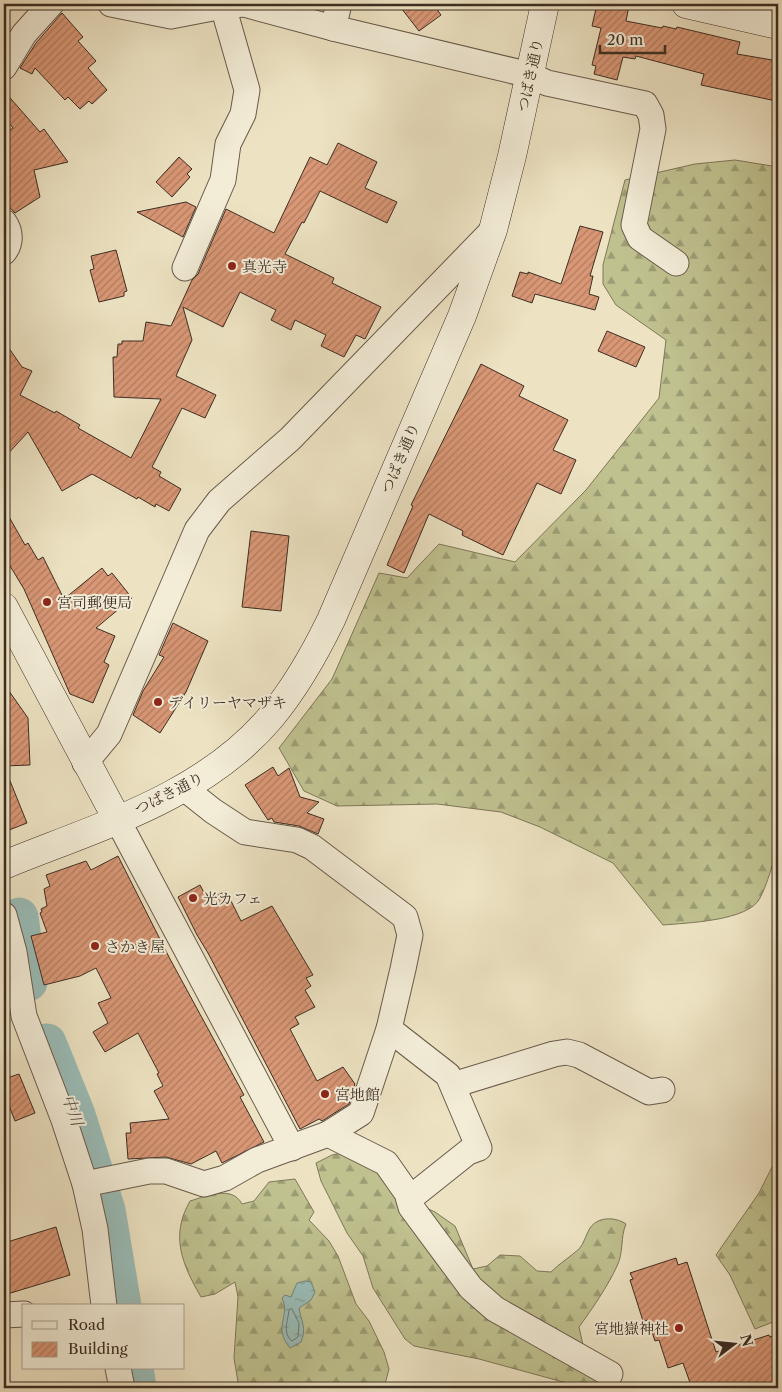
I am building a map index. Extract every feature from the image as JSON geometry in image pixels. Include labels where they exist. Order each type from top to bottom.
[{"type":"main road","name":"つばき通り","points":[[4,865],[117,819],[184,788],[208,773],[252,738],[286,699],[309,665],[331,620],[462,316],[493,230],[545,4]]},
{"type":"main road","points":[[686,4],[778,25]]},
{"type":"main road","points":[[4,607],[85,763],[117,819]]},
{"type":"street","points":[[4,66],[24,34],[51,4]]},
{"type":"street","points":[[111,4],[171,16],[244,4],[333,28],[530,75],[547,83],[645,104],[651,115],[653,129],[634,225],[640,238],[676,263]]},
{"type":"street","points":[[333,28],[339,4]]},
{"type":"street","points":[[185,268],[223,180],[228,144],[243,114],[247,90],[223,6]]},
{"type":"street","points":[[4,222],[8,228],[9,245],[4,252]]},
{"type":"street","points":[[85,763],[108,734],[197,530],[219,501],[290,439],[493,230]]},
{"type":"street","points":[[85,1184],[148,1171],[166,1171],[204,1184],[225,1178],[256,1160],[328,1134],[361,1114],[389,1029],[410,935],[406,917],[312,847],[297,840],[246,832],[212,810],[184,788]]},
{"type":"street","points":[[117,819],[292,1148]]},
{"type":"street","points":[[4,916],[14,952],[24,1016],[64,1120],[85,1184],[95,1229],[104,1304]]},
{"type":"street","points":[[389,1029],[448,1075],[478,1148],[468,1152],[409,1199]]},
{"type":"street","points":[[453,1085],[554,1054],[567,1052],[579,1056],[649,1092],[662,1090]]},
{"type":"street","points":[[328,1134],[386,1163],[409,1199],[411,1207],[471,1288],[495,1309],[610,1374]]},
{"type":"street","points":[[4,1315],[22,1314]]},
{"type":"street","points":[[118,1370],[122,1388]]},
{"type":"green space","points":[[735,160],[778,167],[778,847],[768,880],[754,906],[731,916],[701,922],[663,925],[613,863],[540,827],[501,812],[437,804],[337,806],[304,791],[279,748],[332,679],[379,573],[407,578],[439,544],[515,562],[586,490],[659,398],[666,340],[616,305],[603,284],[603,265],[625,180],[695,164]]},
{"type":"green space","points":[[342,1153],[372,1165],[422,1206],[435,1212],[455,1226],[473,1269],[487,1266],[500,1255],[520,1256],[537,1271],[551,1272],[579,1249],[593,1224],[598,1221],[612,1219],[626,1224],[621,1256],[617,1266],[579,1327],[583,1345],[607,1388],[585,1388],[479,1359],[414,1346],[405,1339],[373,1288],[363,1256],[347,1233],[321,1181],[316,1163],[332,1155]]},
{"type":"green space","points":[[778,1155],[778,1320],[755,1329],[730,1275],[716,1255],[759,1193]]},
{"type":"green space","points":[[295,1179],[314,1212],[309,1220],[329,1241],[338,1256],[356,1304],[369,1321],[384,1352],[389,1369],[384,1388],[239,1388],[234,1358],[238,1297],[235,1282],[215,1294],[201,1297],[188,1273],[181,1250],[180,1238],[184,1214],[190,1201],[226,1193],[238,1198],[242,1204],[254,1201],[269,1182]]},
{"type":"water","points":[[311,1282],[315,1292],[311,1300],[299,1308],[304,1329],[303,1337],[301,1342],[290,1348],[282,1334],[285,1311],[282,1298],[285,1295],[291,1297],[297,1283]]},
{"type":"building","points":[[398,4],[433,4],[441,15],[419,31]]},
{"type":"building","points":[[597,4],[629,6],[626,21],[662,28],[663,26],[676,29],[677,27],[740,42],[737,54],[778,61],[776,101],[701,85],[704,74],[636,56],[635,59],[623,57],[617,80],[594,74],[596,66],[592,65],[601,28],[592,26]]},
{"type":"building","points":[[62,13],[83,37],[78,41],[96,61],[88,68],[107,90],[92,104],[89,101],[80,109],[68,97],[65,100],[35,68],[32,74],[20,68],[36,43]]},
{"type":"building","points":[[4,91],[40,132],[44,129],[68,162],[34,170],[40,197],[15,213],[4,201],[4,134],[13,128],[4,117]]},
{"type":"building","points":[[338,143],[377,162],[365,188],[397,202],[387,223],[320,191],[304,223],[302,222],[285,254],[334,278],[332,283],[381,307],[365,339],[356,335],[344,357],[321,346],[326,335],[295,320],[291,330],[271,320],[276,310],[240,292],[223,327],[183,307],[192,340],[176,376],[216,395],[205,418],[182,408],[152,467],[161,472],[159,476],[181,489],[169,511],[156,504],[155,507],[138,497],[137,499],[92,474],[62,491],[28,432],[4,458],[4,341],[22,367],[32,371],[20,395],[55,413],[56,411],[80,425],[78,428],[131,458],[161,399],[114,397],[113,357],[117,357],[118,344],[122,344],[122,341],[143,341],[146,322],[171,326],[192,280],[198,274],[226,209],[274,233],[310,157],[327,165]]},
{"type":"building","points":[[179,157],[192,169],[187,174],[190,177],[172,197],[156,182]]},
{"type":"building","points":[[186,202],[196,207],[183,237],[137,212]]},
{"type":"building","points":[[580,226],[603,232],[590,276],[593,276],[589,294],[599,297],[595,310],[535,294],[532,303],[512,296],[520,272],[528,274],[528,272],[561,284]]},
{"type":"building","points":[[116,250],[127,291],[124,292],[124,296],[99,302],[90,270],[94,269],[91,256]]},
{"type":"building","points":[[607,331],[645,347],[636,367],[598,351]]},
{"type":"building","points":[[481,364],[524,386],[519,396],[568,420],[553,450],[576,460],[561,494],[537,483],[503,555],[462,535],[463,531],[429,514],[404,573],[387,565],[413,506],[411,505]]},
{"type":"building","points":[[4,508],[25,545],[28,543],[38,560],[43,557],[64,599],[102,568],[108,576],[112,573],[132,598],[96,628],[115,636],[104,662],[109,665],[93,703],[70,694],[24,589],[4,556]]},
{"type":"building","points":[[251,531],[289,536],[281,611],[242,607]]},
{"type":"building","points":[[173,623],[208,641],[186,692],[160,733],[133,715],[143,691],[164,657],[159,655]]},
{"type":"building","points":[[4,684],[28,718],[30,765],[4,766]]},
{"type":"building","points":[[4,766],[27,823],[4,832]]},
{"type":"building","points":[[273,767],[278,776],[289,768],[300,797],[319,802],[307,813],[324,819],[318,834],[299,826],[274,822],[272,818],[268,820],[245,785]]},
{"type":"building","points":[[118,856],[170,959],[244,1095],[240,1097],[264,1142],[222,1163],[216,1151],[191,1164],[166,1157],[128,1159],[126,1133],[131,1133],[130,1123],[169,1119],[154,1091],[163,1086],[157,1074],[159,1073],[138,1033],[105,1052],[93,1032],[108,1023],[98,1003],[111,998],[96,968],[80,976],[44,985],[31,936],[47,932],[40,913],[42,912],[41,909],[47,906],[44,889],[50,886],[46,875],[86,861],[91,870]]},
{"type":"building","points":[[200,885],[208,900],[226,891],[241,921],[272,906],[313,975],[306,978],[311,986],[305,990],[315,1007],[295,1017],[299,1024],[290,1029],[317,1081],[343,1067],[355,1084],[349,1104],[322,1121],[319,1119],[300,1129],[197,935],[178,897]]},
{"type":"building","points":[[19,1074],[35,1113],[15,1121],[4,1093],[4,1079]]},
{"type":"building","points":[[56,1227],[70,1275],[4,1295],[4,1243]]},
{"type":"building","name":"宮地嶽神社","points":[[676,1258],[678,1265],[687,1262],[716,1352],[769,1335],[770,1337],[778,1334],[778,1388],[692,1388],[683,1363],[668,1368],[659,1340],[655,1341],[648,1320],[643,1321],[630,1280],[633,1279],[630,1273]]},
{"type":"waterway","name":"中川","points":[[19,917],[28,982]]},
{"type":"waterway","name":"中川","points":[[47,1043],[76,1115],[106,1210],[122,1304]]},
{"type":"waterway","name":"中川","points":[[134,1370],[137,1388]]},
{"type":"place","name":"真光寺","points":[[232,266]]},
{"type":"place","name":"宮司郵便局","points":[[47,602]]},
{"type":"place","name":"デイリーヤマザキ","points":[[158,702]]},
{"type":"place","name":"光カフェ","points":[[193,898]]},
{"type":"place","name":"さかき屋","points":[[95,946]]},
{"type":"place","name":"宮地館","points":[[325,1094]]},
{"type":"place","name":"宮地嶽神社","points":[[679,1328]]}]
